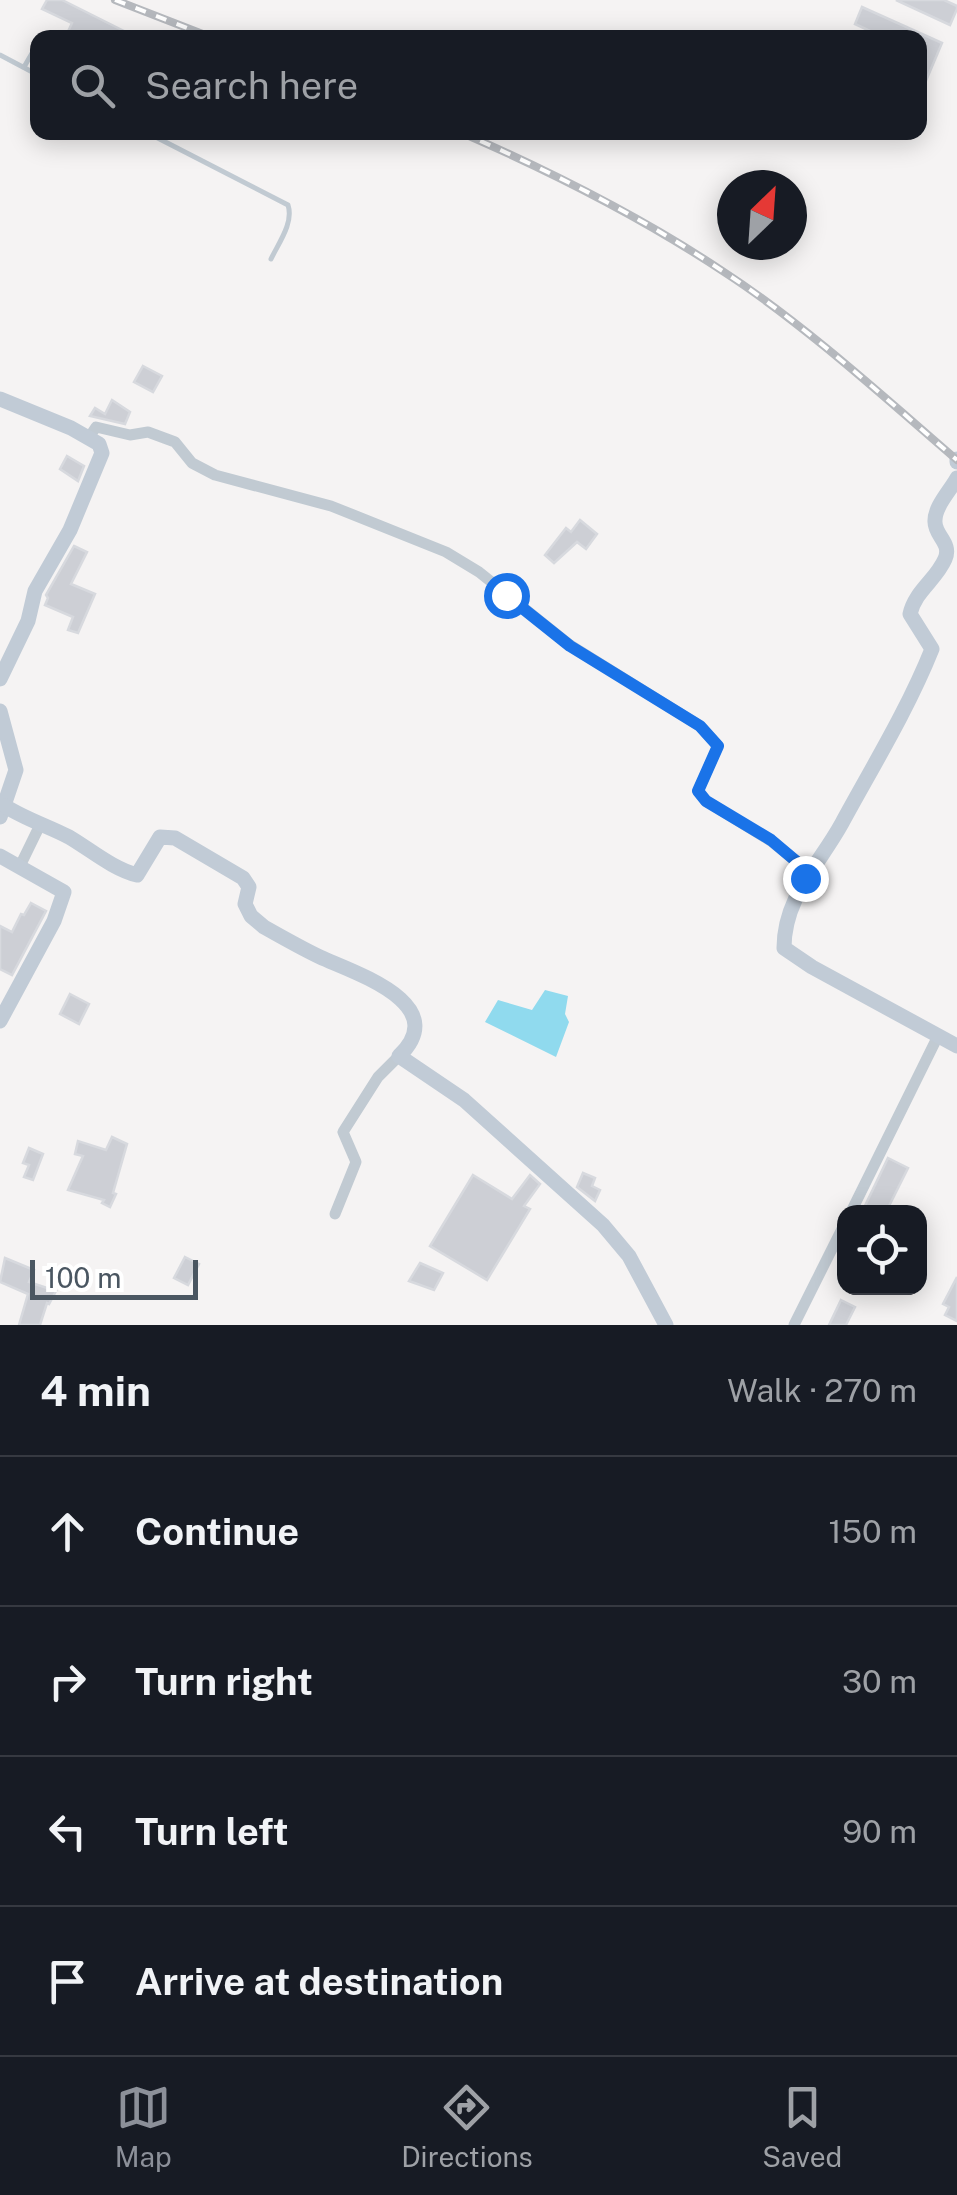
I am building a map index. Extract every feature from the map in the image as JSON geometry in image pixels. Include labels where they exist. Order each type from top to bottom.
[{"type":"street","points":[[0,399],[70,428],[99,444],[102,453],[70,530],[35,591],[28,621],[0,679]]},
{"type":"street","points":[[88,439],[96,427],[122,434],[148,432],[175,442],[192,463],[215,475],[331,506],[446,552],[480,572],[570,646],[700,726],[718,746],[698,791],[706,801],[771,840],[809,872]]},
{"type":"street","points":[[957,478],[935,516],[934,526],[947,545],[946,557],[913,602],[910,614],[932,649],[840,826],[809,872],[784,930],[784,948],[812,967],[957,1046]]},
{"type":"street","points":[[0,710],[16,770],[2,812],[68,837],[126,872],[138,875],[160,837],[175,838],[243,878],[249,887],[244,904],[264,928],[384,986],[405,1002],[416,1030],[408,1047],[378,1078],[343,1132],[356,1162],[335,1214]]},
{"type":"street","points":[[20,866],[40,825]]},
{"type":"street","points":[[0,856],[64,892],[54,921],[0,1021]]},
{"type":"street","points":[[854,1205],[938,1036]]},
{"type":"street","points":[[399,1056],[464,1100],[603,1226],[629,1256],[666,1325]]},
{"type":"street","points":[[794,1325],[837,1239]]},
{"type":"lane","points":[[0,54],[30,71]]},
{"type":"lane","points":[[24,68],[30,57]]},
{"type":"lane","points":[[160,140],[288,205],[291,213],[271,260]]},
{"type":"water","points":[[545,990],[568,996],[565,1014],[569,1022],[556,1057],[485,1022],[498,1000],[532,1010]]},
{"type":"building","points":[[47,0],[62,0],[122,30],[69,30],[72,23],[42,9]]},
{"type":"building","points":[[896,0],[944,0],[957,9],[950,25]]},
{"type":"building","points":[[862,7],[913,30],[868,30],[855,24]]},
{"type":"building","points":[[927,36],[942,43],[927,78]]},
{"type":"building","points":[[143,366],[162,376],[153,392],[134,382]]},
{"type":"building","points":[[112,400],[130,412],[125,424],[90,416],[95,408],[105,414]]},
{"type":"building","points":[[67,456],[84,466],[78,481],[60,469]]},
{"type":"building","points":[[580,520],[597,534],[586,549],[577,542],[554,563],[545,555],[566,528],[571,532]]},
{"type":"building","points":[[74,546],[87,552],[71,584],[95,594],[78,633],[68,630],[73,617],[45,605],[46,595]]},
{"type":"building","points":[[31,903],[46,911],[12,975],[0,969],[0,926],[12,932]]},
{"type":"building","points":[[70,994],[89,1004],[79,1024],[60,1014]]},
{"type":"building","points":[[112,1137],[127,1144],[110,1207],[102,1203],[104,1200],[68,1190],[83,1156],[75,1154],[78,1141],[106,1150]]},
{"type":"building","points":[[29,1148],[43,1154],[33,1180],[24,1177],[29,1165],[23,1163]]},
{"type":"building","points":[[888,1158],[908,1168],[890,1205],[865,1205]]},
{"type":"building","points":[[583,1173],[595,1178],[592,1186],[600,1190],[595,1201],[577,1187]]},
{"type":"building","points":[[473,1175],[512,1199],[530,1175],[540,1184],[524,1206],[530,1209],[487,1280],[430,1246]]},
{"type":"building","points":[[185,1257],[199,1264],[188,1285],[174,1278]]},
{"type":"building","points":[[5,1258],[34,1270],[29,1282],[56,1291],[47,1303],[40,1325],[19,1325],[28,1294],[0,1282]]},
{"type":"building","points":[[420,1263],[443,1273],[434,1290],[409,1281]]},
{"type":"building","points":[[957,1277],[957,1321],[945,1315],[949,1307],[943,1304]]},
{"type":"building","points":[[841,1300],[855,1307],[846,1325],[829,1325]]},
{"type":"railway","points":[[115,0],[192,30]]},
{"type":"railway","points":[[478,140],[595,196],[754,292],[957,460]]},
{"type":"route","points":[[506,595],[570,646],[700,726],[715,740],[718,746],[698,791],[706,801],[787,853],[809,872],[805,878]]}]
